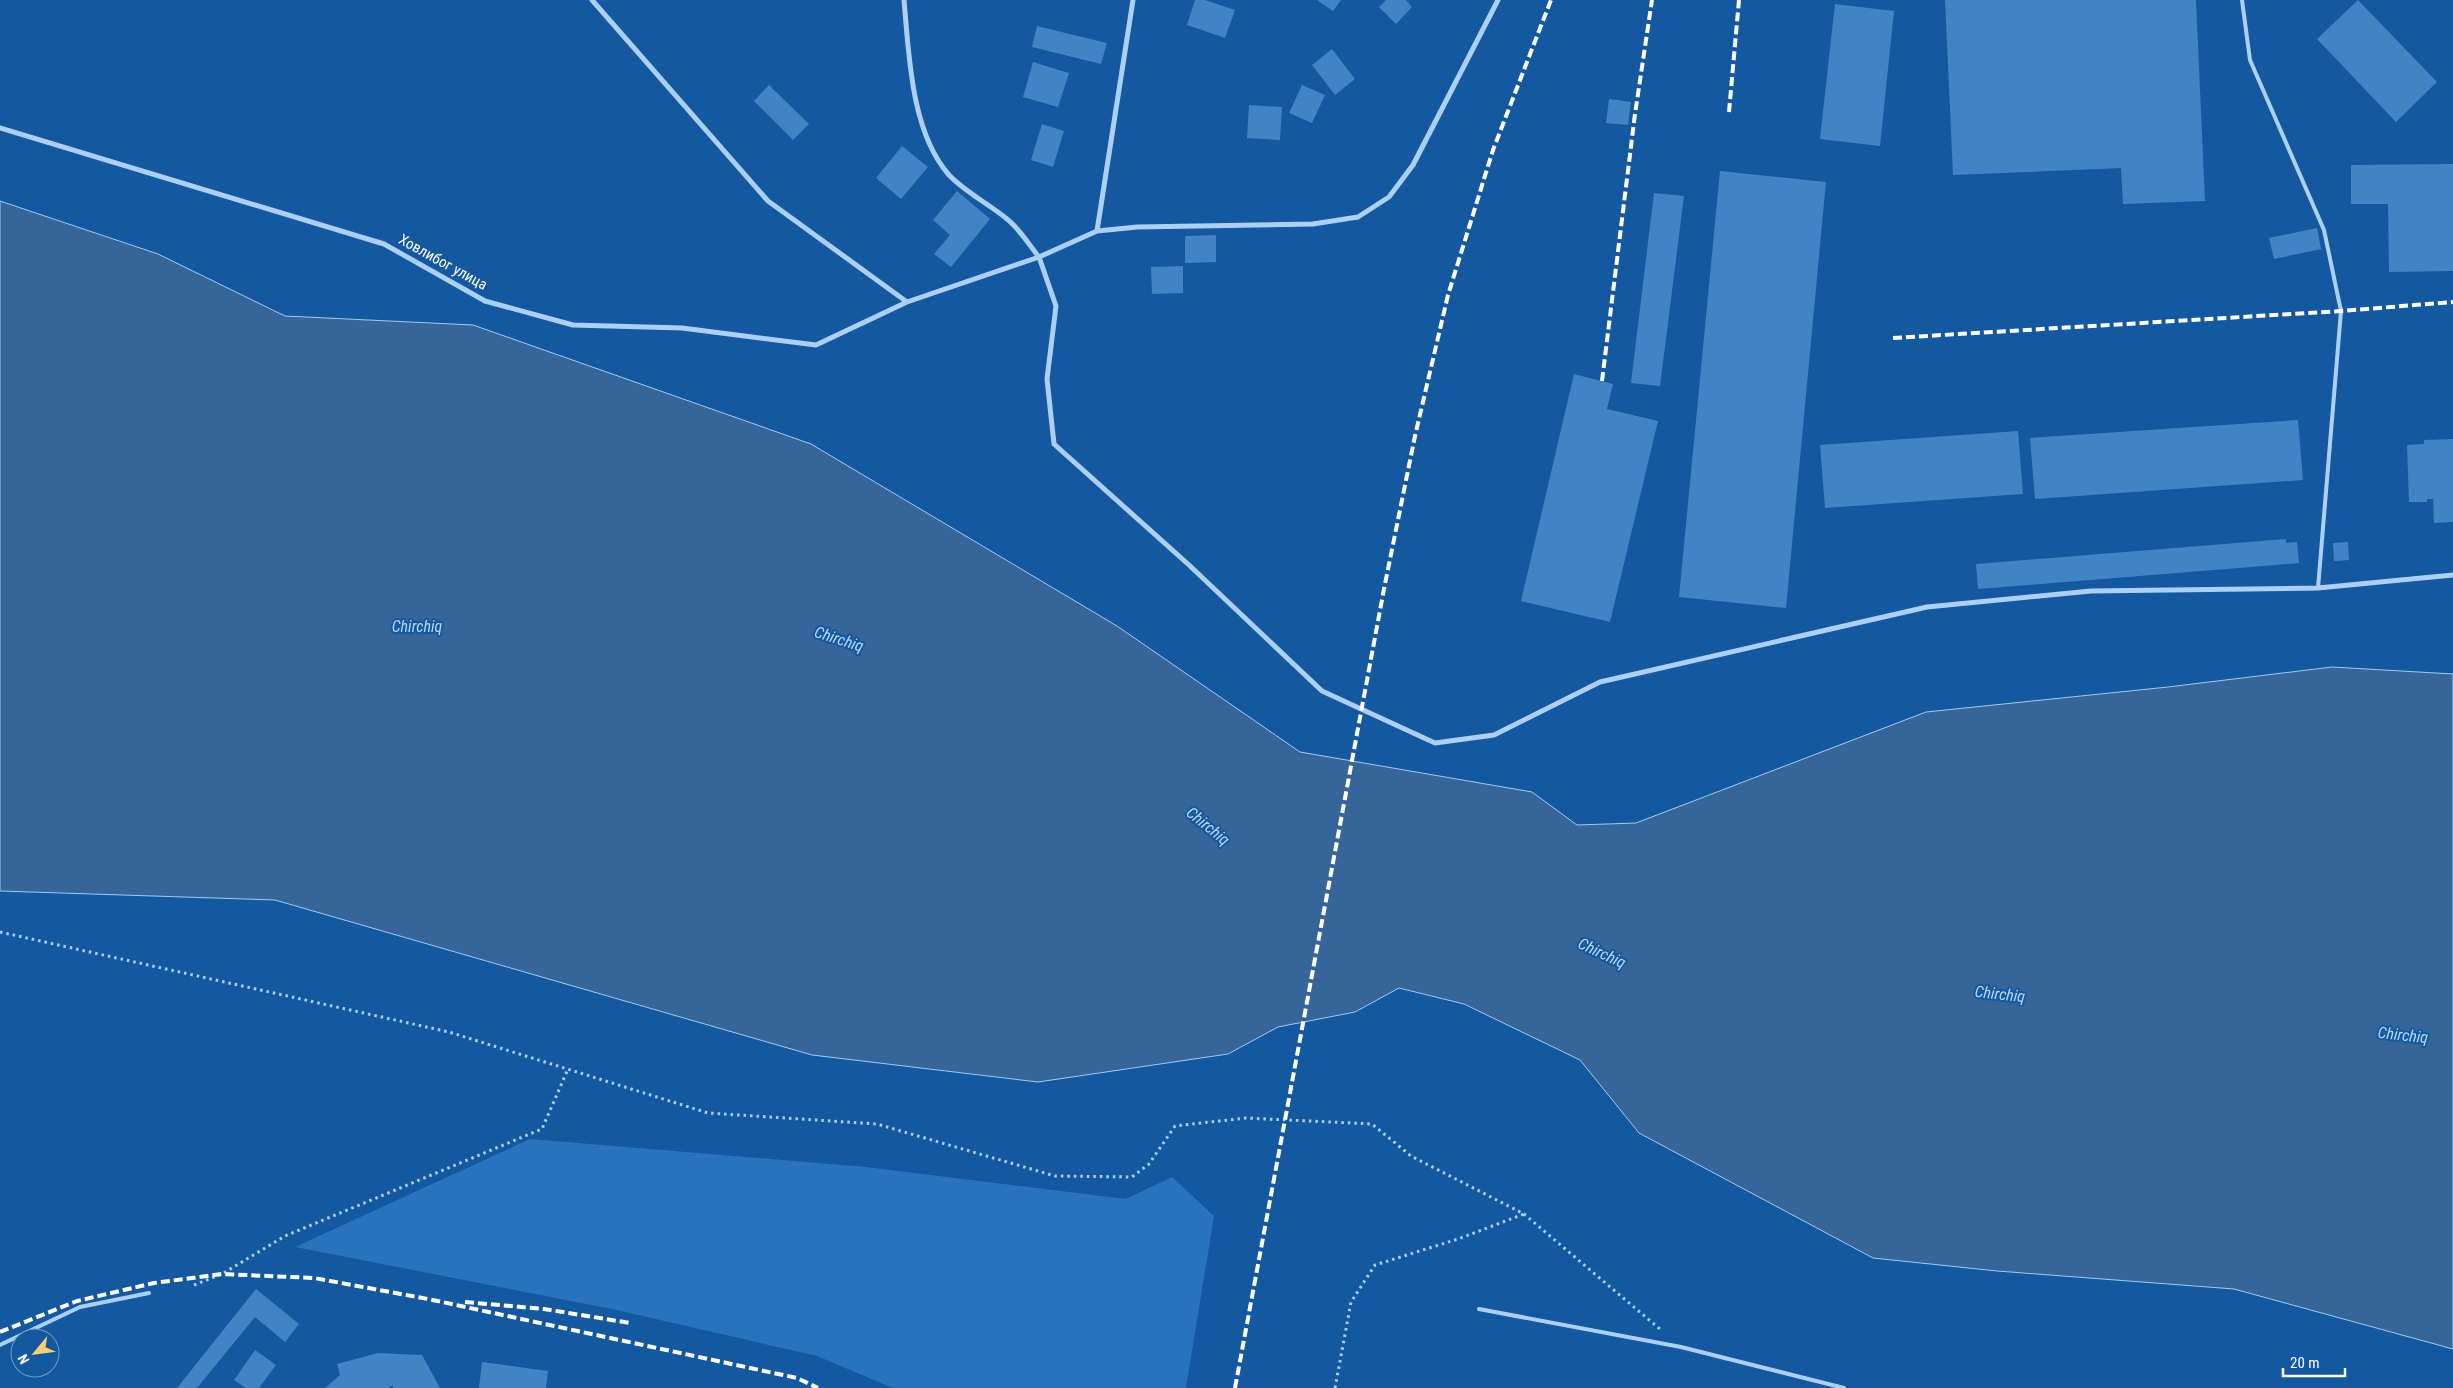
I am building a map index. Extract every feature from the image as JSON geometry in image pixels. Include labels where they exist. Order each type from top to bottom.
[{"type":"street","points":[[592,0],[768,201],[907,302]]},
{"type":"street","points":[[904,0],[909,62],[915,94],[930,144],[950,175],[1010,221],[1039,257],[1056,306],[1048,379],[1054,444],[1189,565],[1322,691],[1435,742],[1494,735],[1600,682],[1927,606],[2090,591],[2318,588],[2453,575]]},
{"type":"street","points":[[1097,231],[1133,0]]},
{"type":"street","name":"Ховлибог улица","points":[[0,128],[384,244],[485,300],[573,325],[682,328],[816,345],[907,302],[1039,257],[1097,231],[1137,227],[1313,224],[1358,217],[1389,197],[1413,166],[1498,0]]},
{"type":"lane","points":[[2242,0],[2250,60],[2324,230],[2341,312],[2318,588]]},
{"type":"lane","points":[[0,1345],[80,1307],[149,1293]]},
{"type":"lane","points":[[1479,1309],[1681,1346],[1844,1388]]},
{"type":"path","points":[[0,932],[449,1032],[708,1112],[877,1124],[1055,1176],[1132,1177],[1149,1164],[1175,1126],[1246,1118],[1372,1124],[1411,1156],[1524,1214],[1681,1346]]},
{"type":"path","points":[[194,1285],[222,1274],[285,1236],[542,1129],[568,1069]]},
{"type":"path","points":[[1335,1388],[1351,1302],[1375,1265],[1458,1239],[1524,1214]]},
{"type":"shaded area","points":[[530,1139],[866,1167],[1126,1199],[1172,1177],[1214,1216],[1186,1388],[893,1388],[817,1356],[612,1309],[295,1247]]},
{"type":"water","name":"Chirchiq","points":[[0,201],[158,254],[285,316],[473,325],[811,444],[1117,626],[1300,752],[1532,792],[1577,825],[1636,823],[1926,712],[2168,687],[2332,667],[2453,674],[2453,1349],[2234,1289],[1997,1271],[1873,1258],[1639,1133],[1580,1060],[1464,1004],[1399,988],[1355,1012],[1278,1027],[1228,1054],[1038,1082],[812,1055],[275,900],[0,891]]},
{"type":"building","points":[[1195,0],[1205,0],[1235,10],[1225,38],[1187,25]]},
{"type":"building","points":[[1317,0],[1341,0],[1333,11]]},
{"type":"building","points":[[1386,0],[1406,0],[1412,7],[1396,24],[1379,7]]},
{"type":"building","points":[[1945,0],[2196,0],[2205,201],[2123,204],[2121,168],[1953,175]]},
{"type":"building","points":[[2358,0],[2437,82],[2396,122],[2317,39]]},
{"type":"building","points":[[1835,4],[1894,11],[1880,146],[1820,139]]},
{"type":"building","points":[[1037,26],[1107,43],[1101,64],[1032,47]]},
{"type":"building","points":[[1332,49],[1355,79],[1335,95],[1312,65]]},
{"type":"building","points":[[1033,62],[1069,73],[1058,107],[1023,97]]},
{"type":"building","points":[[769,85],[809,124],[793,140],[754,101]]},
{"type":"building","points":[[1302,85],[1325,95],[1312,123],[1289,113]]},
{"type":"building","points":[[1609,99],[1631,102],[1628,125],[1606,123]]},
{"type":"building","points":[[1249,105],[1282,107],[1280,140],[1247,138]]},
{"type":"building","points":[[1042,124],[1064,131],[1053,167],[1031,160]]},
{"type":"building","points":[[902,146],[928,167],[901,199],[876,178]]},
{"type":"building","points":[[2453,164],[2453,271],[2389,272],[2388,204],[2351,204],[2351,165]]},
{"type":"building","points":[[1720,171],[1826,182],[1786,608],[1679,597]]},
{"type":"building","points":[[957,191],[990,219],[951,267],[934,254],[950,235],[933,220]]},
{"type":"building","points":[[1654,193],[1684,196],[1660,386],[1631,383]]},
{"type":"building","points":[[2317,228],[2321,249],[2274,259],[2269,238]]},
{"type":"building","points":[[1216,235],[1216,262],[1185,263],[1185,236]]},
{"type":"building","points":[[1183,266],[1183,293],[1152,294],[1151,267]]},
{"type":"building","points":[[1574,374],[1613,384],[1607,409],[1658,421],[1610,622],[1521,601]]},
{"type":"building","points":[[2298,420],[2303,480],[2035,499],[2030,438]]},
{"type":"building","points":[[2018,431],[2023,494],[1825,508],[1820,445]]},
{"type":"building","points":[[2453,439],[2453,522],[2434,523],[2433,499],[2427,499],[2427,502],[2409,502],[2407,445],[2424,444],[2424,440]]},
{"type":"building","points":[[2286,539],[2286,543],[2297,542],[2299,563],[1978,589],[1976,564]]},
{"type":"building","points":[[2348,542],[2349,560],[2334,561],[2333,543]]},
{"type":"building","points":[[256,1289],[299,1324],[285,1342],[255,1317],[197,1388],[177,1388]]},
{"type":"building","points":[[255,1350],[276,1365],[259,1388],[246,1388],[234,1380]]},
{"type":"building","points":[[378,1353],[422,1355],[440,1388],[393,1388],[393,1385],[388,1388],[325,1388],[340,1375],[337,1364]]},
{"type":"building","points":[[482,1362],[548,1371],[546,1388],[479,1388]]},
{"type":"railway","points":[[1235,1388],[1384,589],[1415,436],[1448,295],[1493,150],[1551,0]]},
{"type":"railway","points":[[1602,381],[1635,114],[1652,0]]},
{"type":"railway","points":[[1729,112],[1739,0]]},
{"type":"railway","points":[[1893,338],[2341,311],[2453,302]]},
{"type":"railway","points":[[0,1332],[77,1301],[154,1283],[222,1274],[314,1278],[428,1299],[797,1378],[818,1388]]},
{"type":"railway","points":[[465,1302],[544,1309],[630,1323]]}]
